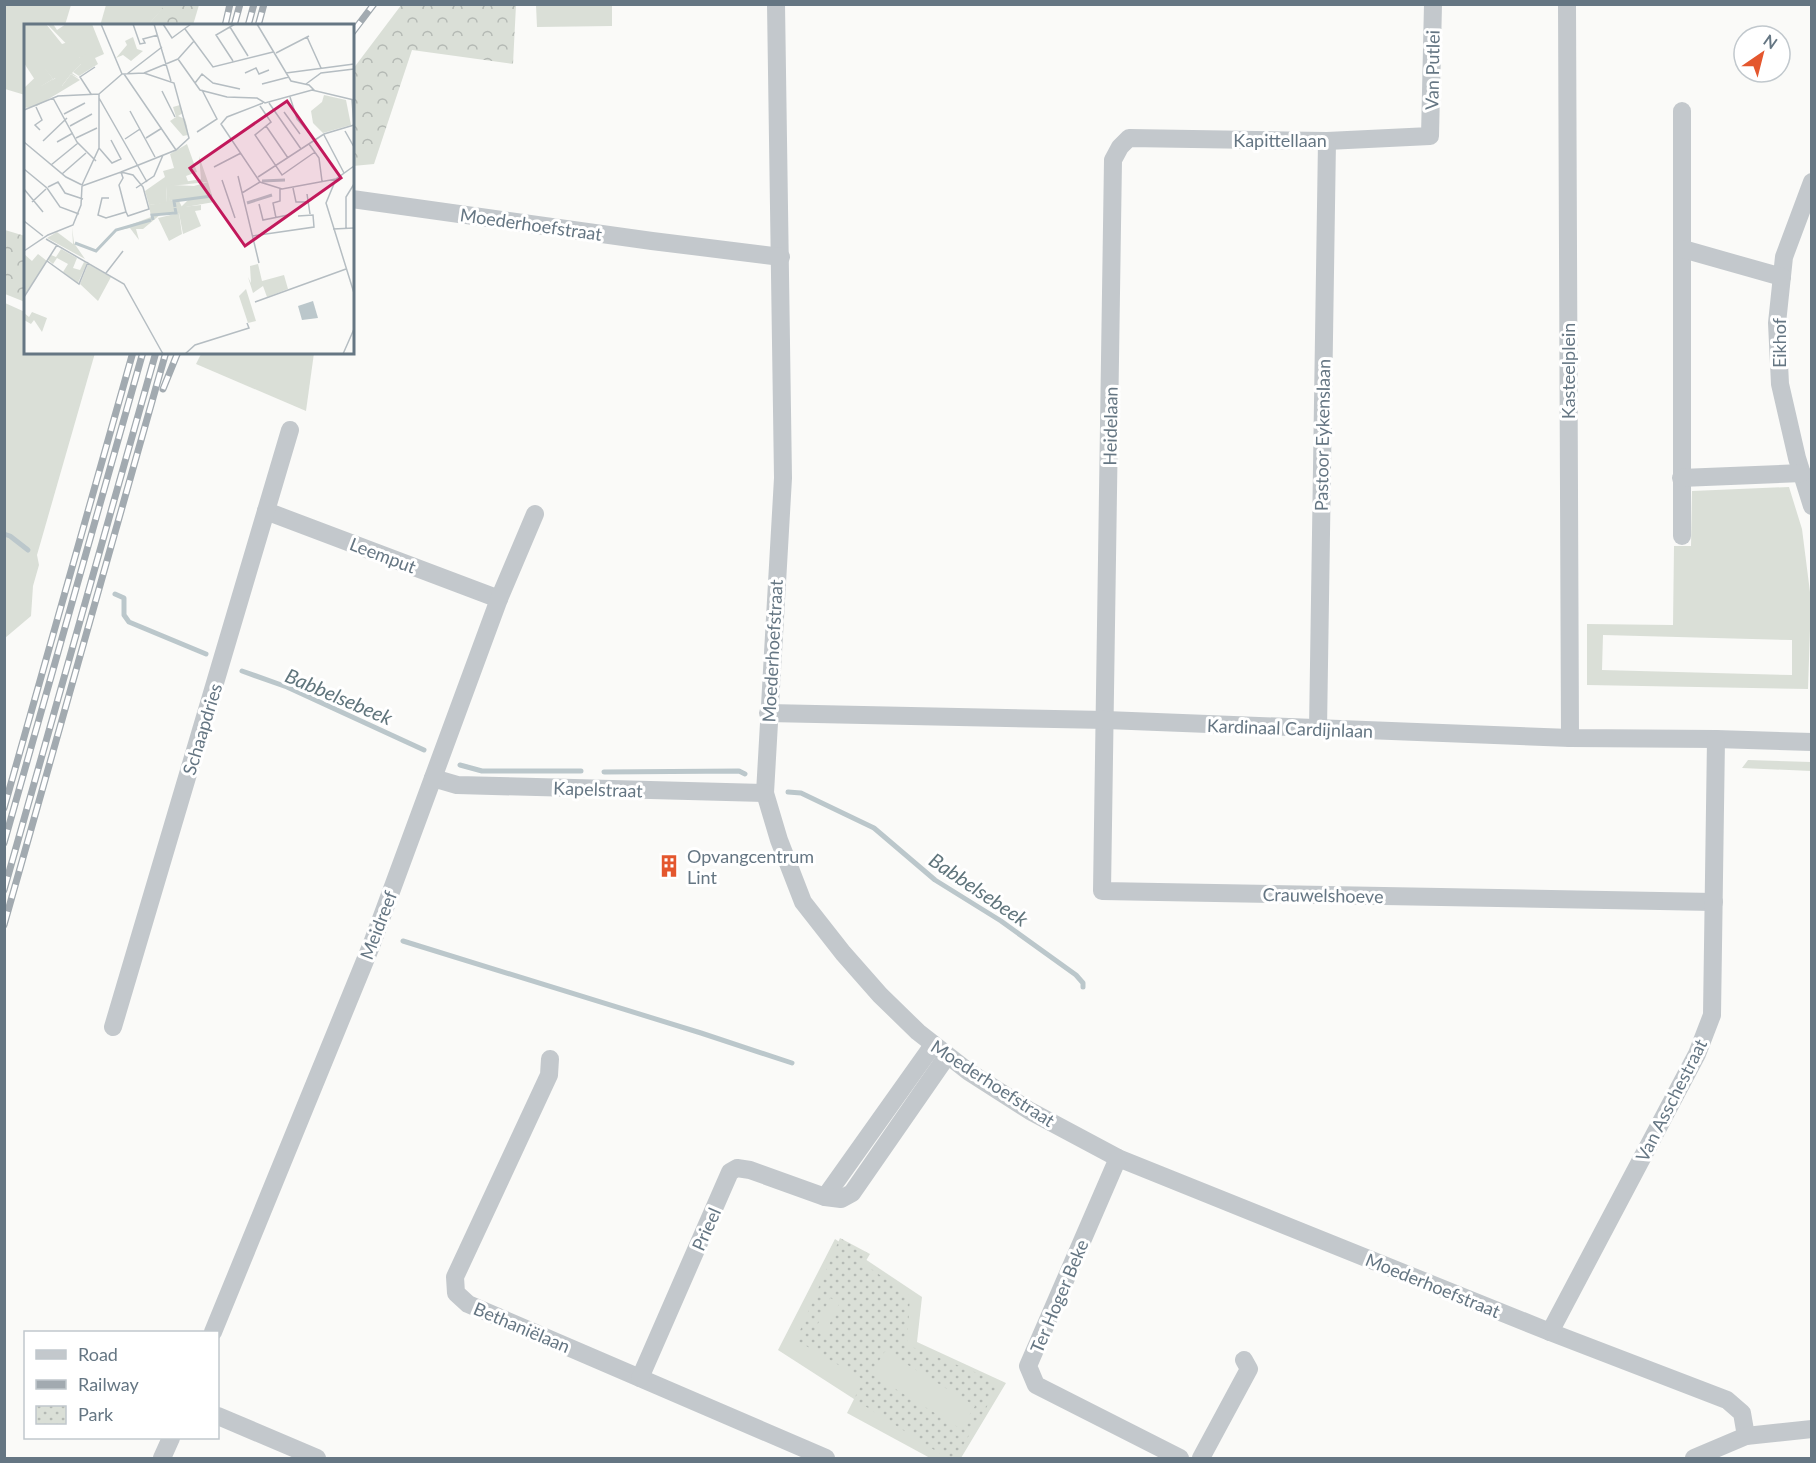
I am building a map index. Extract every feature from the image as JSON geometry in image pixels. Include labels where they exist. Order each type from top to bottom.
[{"type":"street","name":"Moederhoefstraat","points":[[776,4],[783,478],[765,793],[779,840],[803,902],[880,995],[940,1050],[1030,1111],[1118,1158],[1550,1332],[1727,1400],[1742,1413],[1746,1436]]},
{"type":"street","name":"Van Putlei","points":[[1430,136],[1433,4]]},
{"type":"street","name":"Kasteelplein","points":[[1567,4],[1570,738]]},
{"type":"street","points":[[1682,111],[1682,536]]},
{"type":"street","name":"Kapittellaan","points":[[1129,138],[1327,141],[1430,136]]},
{"type":"street","name":"Heidelaan","points":[[1106,720],[1113,160],[1120,147],[1129,138]]},
{"type":"street","name":"Pastoor Eykenslaan","points":[[1318,730],[1327,141]]},
{"type":"street","name":"Eikhof","points":[[1812,182],[1784,256],[1777,323],[1779,384],[1812,506]]},
{"type":"street","name":"Moederhoefstraat","points":[[354,199],[640,240],[781,257]]},
{"type":"street","points":[[1683,249],[1782,277]]},
{"type":"street","name":"Schaapdries","points":[[113,1027],[290,430]]},
{"type":"street","points":[[1681,478],[1802,473]]},
{"type":"street","name":"Leemput","points":[[266,511],[499,599]]},
{"type":"street","name":"Meidreef","points":[[213,1331],[370,946],[499,599],[535,514]]},
{"type":"street","name":"Kardinaal Cardijnlaan","points":[[768,713],[1106,720],[1570,738],[1812,742]]},
{"type":"street","name":"Crauwelshoeve","points":[[1106,720],[1102,891],[1714,902]]},
{"type":"street","name":"Van Asschestraat","points":[[1550,1332],[1697,1054],[1712,1015],[1716,739]]},
{"type":"street","name":"Kapelstraat","points":[[433,778],[457,785],[765,793]]},
{"type":"street","name":"Prieel","points":[[640,1378],[730,1172],[737,1168],[750,1170],[825,1197],[841,1199],[852,1193],[940,1050]]},
{"type":"street","name":"Bethaniëlaan","points":[[550,1059],[549,1075],[455,1277],[456,1293],[468,1304],[826,1458]]},
{"type":"street","name":"Ter Hoger Beke","points":[[1118,1158],[1028,1366],[1036,1385],[1180,1458]]},
{"type":"street","points":[[1201,1458],[1249,1369],[1244,1360]]},
{"type":"street","points":[[219,1416],[317,1458]]},
{"type":"street","points":[[1694,1458],[1746,1436],[1812,1429]]},
{"type":"street","points":[[162,1458],[170,1439]]},
{"type":"green space","points":[[166,4],[199,5],[193,24],[149,24]]},
{"type":"green space","points":[[402,4],[516,5],[513,64],[412,50],[374,164],[354,166],[354,68]]},
{"type":"green space","points":[[4,5],[71,5],[65,24],[24,24],[24,95],[5,89]]},
{"type":"green space","points":[[106,5],[166,5],[149,24],[101,24]]},
{"type":"green space","points":[[536,5],[612,5],[612,26],[537,27]]},
{"type":"green space","points":[[5,230],[24,236],[24,302],[5,294]]},
{"type":"green space","points":[[5,303],[24,312],[24,354],[95,354],[37,555],[39,565],[33,586],[31,616],[5,638]]},
{"type":"green space","points":[[201,354],[314,354],[306,411],[196,364]]},
{"type":"green space","points":[[1789,487],[1802,529],[1811,600],[1808,689],[1587,685],[1587,624],[1673,625],[1674,546],[1691,546],[1692,491]],"holes":[[[1603,635],[1792,640],[1792,675],[1602,670]]]},
{"type":"green space","points":[[1748,760],[1811,762],[1811,771],[1742,768]]},
{"type":"green space","points":[[840,1238],[870,1254],[864,1264],[910,1296],[907,1345],[987,1377],[999,1387],[955,1458],[947,1458],[854,1399],[864,1380],[796,1340]],"holes":[[[830,1298],[840,1302],[825,1334],[815,1330]],[[885,1351],[975,1406],[961,1429],[871,1374]]]},
{"type":"green space","points":[[835,1239],[922,1297],[917,1342],[1006,1383],[961,1458],[930,1458],[847,1413],[854,1399],[778,1350]]},
{"type":"waterway","name":"Babbelsebeek","points":[[4,534],[28,550]]},
{"type":"waterway","name":"Babbelsebeek","points":[[115,594],[124,598],[124,615],[129,622],[206,654]]},
{"type":"waterway","name":"Babbelsebeek","points":[[242,671],[287,687],[424,750]]},
{"type":"waterway","name":"Babbelsebeek","points":[[460,765],[482,771],[581,771]]},
{"type":"waterway","name":"Babbelsebeek","points":[[604,772],[739,771],[745,774]]},
{"type":"waterway","name":"Babbelsebeek","points":[[788,792],[801,793],[874,828],[935,880],[1001,921],[1076,975],[1083,983],[1083,987]]},
{"type":"waterway","points":[[403,941],[792,1063]]},
{"type":"railway","points":[[225,24],[230,4]]},
{"type":"railway","points":[[235,24],[240,4]]},
{"type":"railway","points":[[249,24],[254,4]]},
{"type":"railway","points":[[259,24],[264,4]]},
{"type":"railway","points":[[354,30],[374,4]]},
{"type":"railway","points":[[4,808],[132,354]]},
{"type":"railway","points":[[4,843],[142,354]]},
{"type":"railway","points":[[4,890],[155,354]]},
{"type":"railway","points":[[4,925],[165,354]]},
{"type":"railway","points":[[163,389],[177,354]]},
{"type":"place","name":"Opvangcentrum Lint","points":[[669,866]]}]
